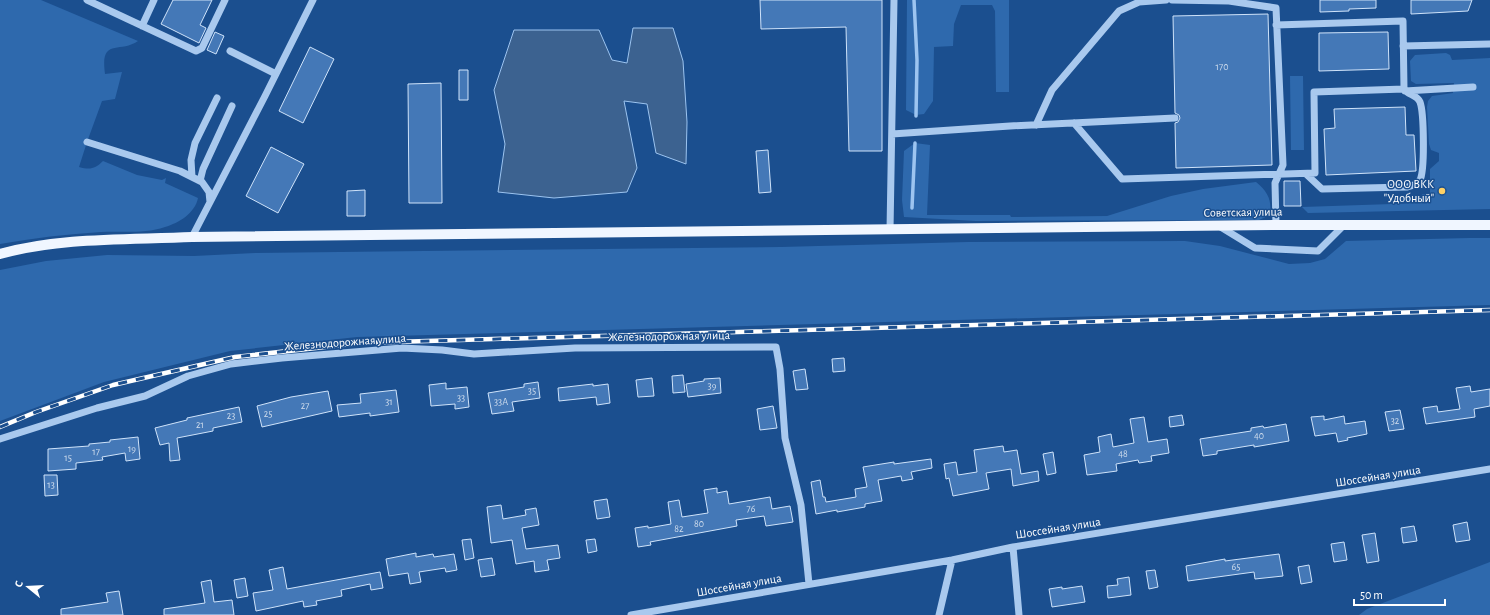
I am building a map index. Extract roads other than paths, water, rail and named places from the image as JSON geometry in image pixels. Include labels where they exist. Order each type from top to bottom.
[{"type":"main road","name":"Советская улица","points":[[0,254],[58,243],[192,237],[1276,225],[1490,225]]},
{"type":"street","points":[[87,0],[196,51],[202,48],[225,0]]},
{"type":"street","points":[[142,26],[154,0]]},
{"type":"street","points":[[192,237],[313,0]]},
{"type":"street","points":[[890,230],[894,0]]},
{"type":"street","points":[[1036,125],[1052,90],[1119,11],[1139,2],[1166,0]]},
{"type":"street","points":[[1172,0],[1229,1],[1276,8],[1283,165],[1275,183],[1276,225]]},
{"type":"street","points":[[1276,25],[1403,21],[1405,90]]},
{"type":"street","points":[[1403,46],[1490,44]]},
{"type":"street","points":[[230,51],[276,74]]},
{"type":"street","points":[[1074,123],[1122,179],[1306,174],[1315,173],[1314,92],[1473,87]]},
{"type":"street","points":[[1306,174],[1322,189],[1407,187],[1420,181],[1424,151],[1422,109],[1419,100],[1405,90]]},
{"type":"street","points":[[192,177],[191,160],[195,144],[217,98]]},
{"type":"street","points":[[200,181],[203,169],[232,106]]},
{"type":"street","points":[[892,134],[1175,118]]},
{"type":"street","points":[[87,142],[180,171],[200,181],[209,192],[210,202]]},
{"type":"street","points":[[1219,226],[1255,248],[1318,251],[1344,225]]},
{"type":"street","name":"Железнодорожная улица","points":[[0,438],[97,408],[145,396],[188,376],[231,364],[268,359],[402,348],[442,350],[474,354],[575,348],[776,347],[780,369],[785,438],[801,505],[810,584]]},
{"type":"street","name":"Шоссейная улица","points":[[631,615],[952,560],[1013,546],[1490,469]]},
{"type":"street","points":[[1013,546],[1019,615]]},
{"type":"street","points":[[939,615],[952,560]]},
{"type":"waterway","points":[[914,0],[917,60],[916,116]]},
{"type":"waterway","points":[[912,208],[915,143]]},
{"type":"railway","points":[[0,427],[36,412],[113,385],[235,357],[360,343],[1490,310]]},
{"type":"place","name":"ООО ВКК \"Удобный\"","points":[[1442,191]]}]
